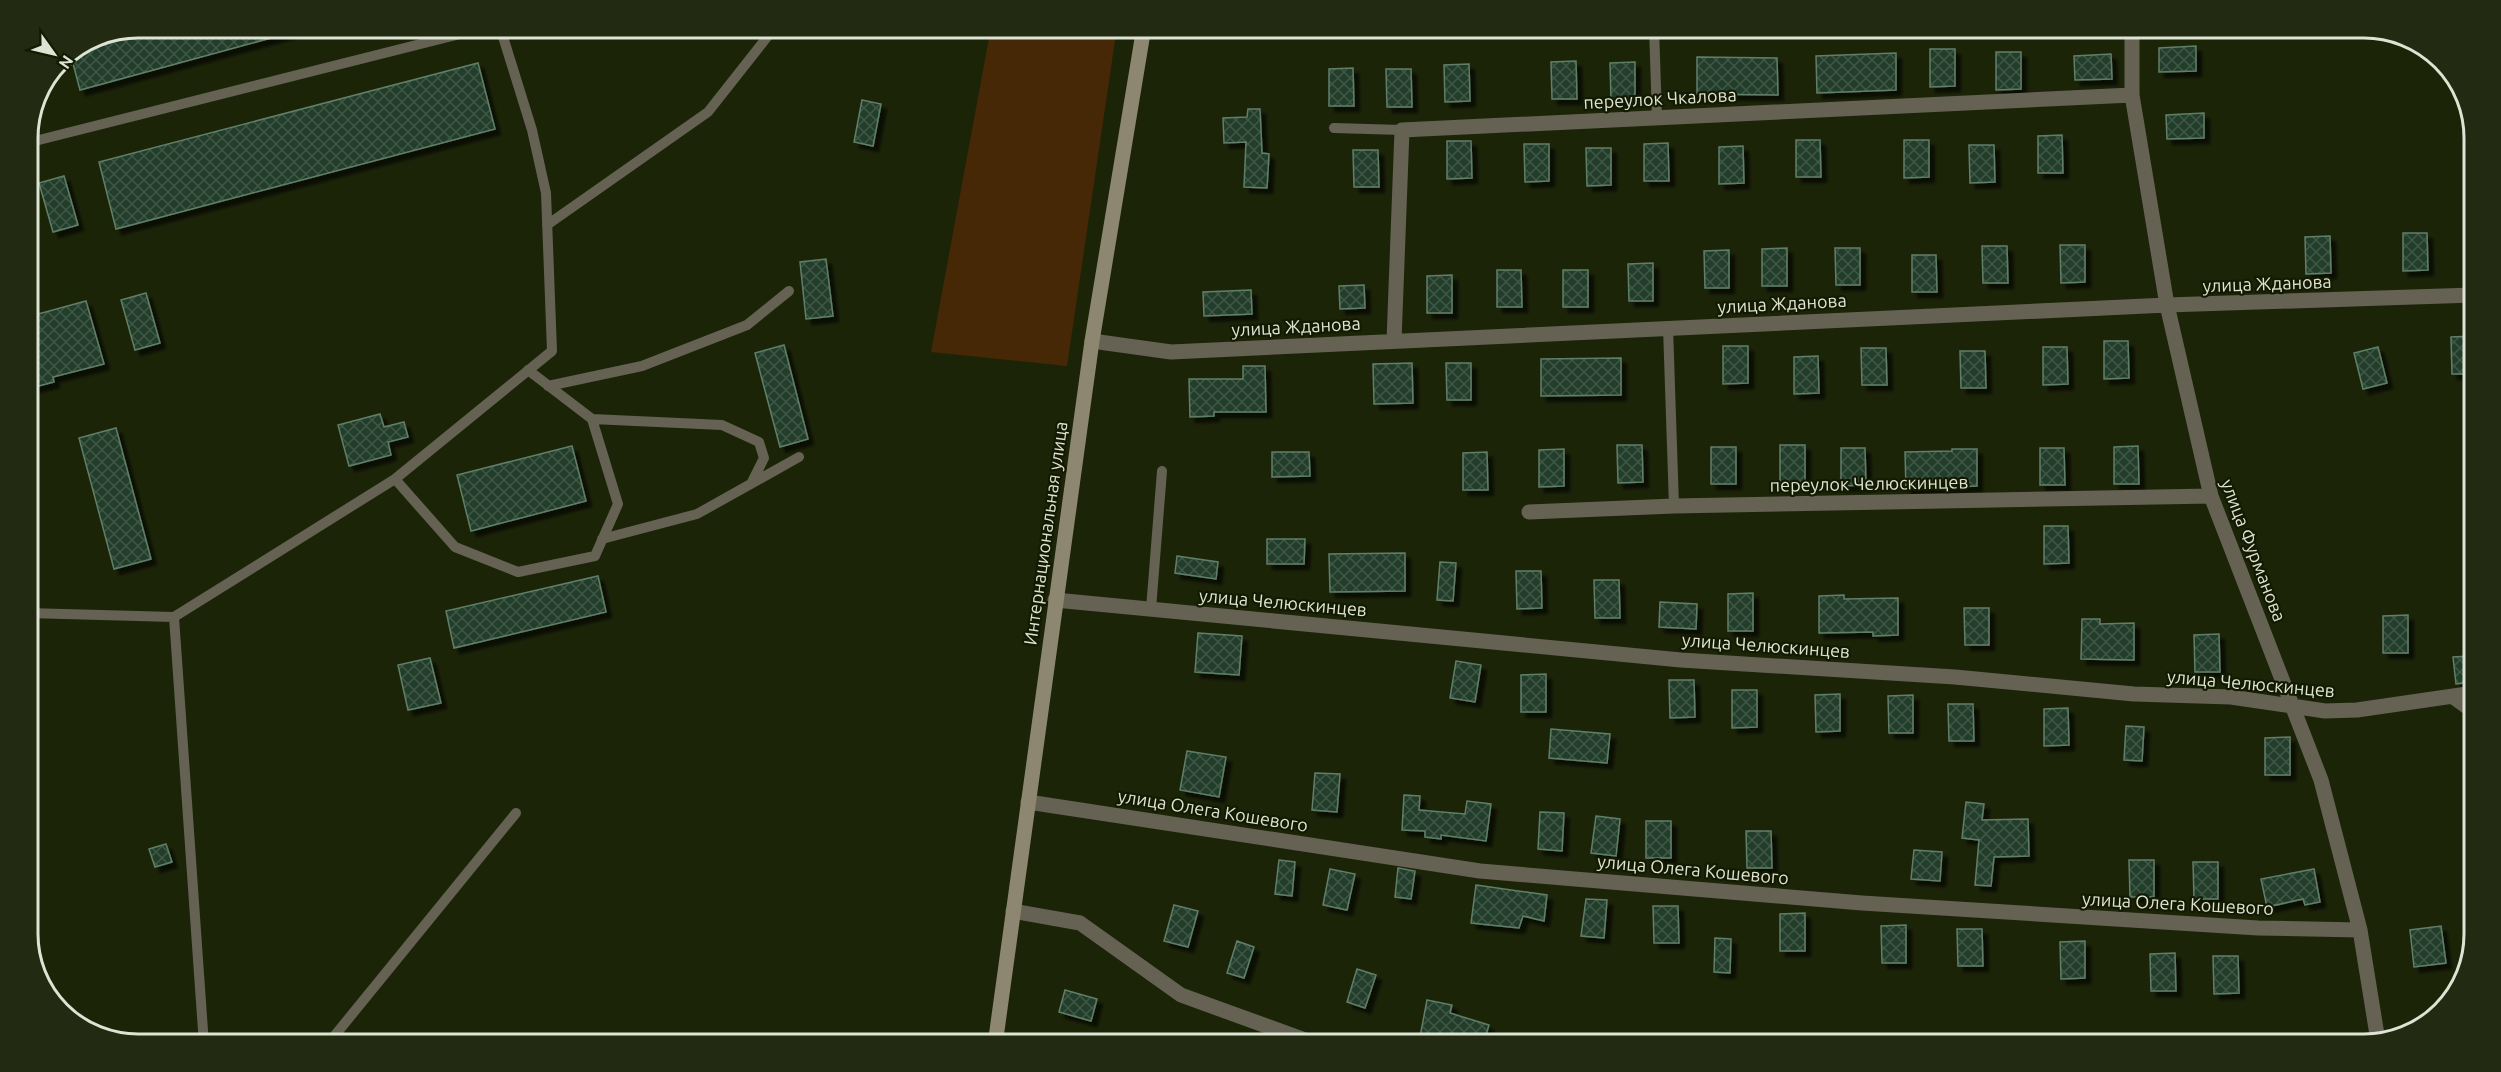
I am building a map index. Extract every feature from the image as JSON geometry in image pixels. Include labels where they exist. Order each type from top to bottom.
[{"type":"street","name":"Интернациональная улица","points":[[996,1034],[1092,342],[1142,38]]},
{"type":"street","name":"улица Фурманова","points":[[2132,38],[2132,95],[2167,305],[2211,496],[2321,780],[2360,930],[2377,1034]]},
{"type":"street","name":"переулок Чкалова","points":[[1402,130],[2132,95]]},
{"type":"street","points":[[1395,341],[1402,130]]},
{"type":"street","name":"улица Жданова","points":[[1092,342],[1172,352],[2167,305],[2463,295]]},
{"type":"street","name":"переулок Челюскинцев","points":[[1529,512],[1674,506],[2211,496]]},
{"type":"street","name":"улица Челюскинцев","points":[[1055,600],[1681,660],[1955,676],[2123,693],[2230,697],[2325,711],[2357,710],[2464,695]]},
{"type":"street","name":"улица Олега Кошевого","points":[[1029,801],[1480,871],[1862,903],[2258,928],[2360,930]]},
{"type":"street","points":[[1013,911],[1080,923],[1181,995],[1288,1034]]},
{"type":"lane","points":[[38,140],[445,38]]},
{"type":"lane","points":[[38,613],[174,618],[395,479],[552,351],[546,193],[539,156],[503,38]]},
{"type":"lane","points":[[547,225],[708,112],[766,38]]},
{"type":"lane","points":[[1654,38],[1656,118]]},
{"type":"lane","points":[[1334,128],[1402,130]]},
{"type":"lane","points":[[548,386],[642,366],[747,325],[789,291]]},
{"type":"lane","points":[[1668,327],[1674,506]]},
{"type":"lane","points":[[528,370],[592,419],[722,425],[759,442],[764,458],[752,484]]},
{"type":"lane","points":[[395,479],[455,547],[518,572],[595,556],[618,504],[592,419]]},
{"type":"lane","points":[[602,539],[697,514],[799,457]]},
{"type":"lane","points":[[1151,609],[1162,471]]},
{"type":"lane","points":[[174,618],[203,1034]]},
{"type":"lane","points":[[2449,697],[2464,708]]},
{"type":"lane","points":[[336,1034],[516,813]]},
{"type":"shaded area","points":[[989,38],[1115,38],[1067,366],[931,352]]},
{"type":"building","points":[[271,38],[80,90],[78,84],[84,84],[84,53],[118,39]]},
{"type":"building","points":[[2196,46],[2196,71],[2159,72],[2159,48]]},
{"type":"building","points":[[1930,49],[1955,49],[1955,86],[1930,87]]},
{"type":"building","points":[[1996,52],[2021,52],[2021,89],[1996,90]]},
{"type":"building","points":[[1896,53],[1896,90],[1817,93],[1816,56]]},
{"type":"building","points":[[2111,54],[2112,79],[2075,80],[2074,56]]},
{"type":"building","points":[[1697,57],[1777,58],[1778,95],[1697,94]]},
{"type":"building","points":[[1576,61],[1577,99],[1552,99],[1551,62]]},
{"type":"building","points":[[1635,62],[1635,99],[1611,100],[1610,63]]},
{"type":"building","points":[[478,63],[495,129],[116,229],[99,162]]},
{"type":"building","points":[[1469,64],[1470,101],[1445,102],[1444,65]]},
{"type":"building","points":[[1353,68],[1354,106],[1329,106],[1329,69]]},
{"type":"building","points":[[1386,69],[1411,69],[1412,107],[1387,107]]},
{"type":"building","points":[[862,100],[881,104],[873,146],[854,142]]},
{"type":"building","points":[[1248,109],[1260,109],[1262,153],[1269,154],[1267,188],[1244,187],[1246,142],[1224,143],[1223,118],[1247,117]]},
{"type":"building","points":[[2204,113],[2204,138],[2167,139],[2166,115]]},
{"type":"building","points":[[2062,135],[2063,173],[2038,173],[2038,136]]},
{"type":"building","points":[[1796,140],[1820,140],[1821,177],[1796,177]]},
{"type":"building","points":[[1904,140],[1929,140],[1929,177],[1904,178]]},
{"type":"building","points":[[1447,141],[1471,141],[1472,178],[1447,179]]},
{"type":"building","points":[[1668,143],[1669,181],[1644,181],[1644,144]]},
{"type":"building","points":[[1524,144],[1549,144],[1549,181],[1525,182]]},
{"type":"building","points":[[1969,145],[1994,145],[1995,182],[1970,183]]},
{"type":"building","points":[[1743,146],[1744,183],[1719,184],[1719,147]]},
{"type":"building","points":[[1586,148],[1611,148],[1611,185],[1587,186]]},
{"type":"building","points":[[1353,150],[1378,150],[1379,187],[1354,187]]},
{"type":"building","points":[[64,176],[78,225],[53,232],[39,183]]},
{"type":"building","points":[[2403,233],[2427,233],[2428,270],[2403,271]]},
{"type":"building","points":[[2330,236],[2331,273],[2306,274],[2305,237]]},
{"type":"building","points":[[2060,245],[2085,245],[2085,282],[2061,283]]},
{"type":"building","points":[[1982,246],[2007,246],[2008,283],[1983,283]]},
{"type":"building","points":[[1787,248],[1787,286],[1762,286],[1762,249]]},
{"type":"building","points":[[1835,248],[1860,248],[1860,285],[1836,285]]},
{"type":"building","points":[[1729,250],[1729,288],[1705,288],[1704,251]]},
{"type":"building","points":[[1912,255],[1936,255],[1937,292],[1912,292]]},
{"type":"building","points":[[826,259],[833,316],[806,319],[800,262]]},
{"type":"building","points":[[1653,263],[1653,301],[1629,301],[1628,264]]},
{"type":"building","points":[[1497,270],[1521,270],[1522,307],[1497,307]]},
{"type":"building","points":[[1563,270],[1588,270],[1588,307],[1563,307]]},
{"type":"building","points":[[1452,275],[1452,313],[1427,313],[1427,276]]},
{"type":"building","points":[[1364,285],[1365,308],[1340,309],[1339,286]]},
{"type":"building","points":[[1251,290],[1252,314],[1204,316],[1203,292]]},
{"type":"building","points":[[146,293],[160,343],[135,350],[121,300]]},
{"type":"building","points":[[86,301],[104,364],[53,377],[54,382],[38,386],[38,314]]},
{"type":"building","points":[[2463,336],[2463,374],[2452,374],[2451,337]]},
{"type":"building","points":[[2104,341],[2128,341],[2129,378],[2104,379]]},
{"type":"building","points":[[784,345],[808,439],[780,447],[755,353]]},
{"type":"building","points":[[1723,346],[1748,346],[1748,383],[1723,384]]},
{"type":"building","points":[[2043,347],[2067,347],[2068,384],[2043,385]]},
{"type":"building","points":[[2378,347],[2387,383],[2363,389],[2354,353]]},
{"type":"building","points":[[1861,348],[1886,348],[1887,385],[1862,385]]},
{"type":"building","points":[[1960,351],[1985,351],[1986,388],[1961,388]]},
{"type":"building","points":[[1818,356],[1819,393],[1794,394],[1794,357]]},
{"type":"building","points":[[1621,358],[1621,395],[1541,396],[1541,359]]},
{"type":"building","points":[[1412,363],[1413,403],[1374,404],[1373,364]]},
{"type":"building","points":[[1446,363],[1471,363],[1471,400],[1447,400]]},
{"type":"building","points":[[1243,366],[1265,366],[1266,412],[1214,412],[1214,416],[1190,417],[1189,379],[1243,379]]},
{"type":"building","points":[[380,414],[384,427],[404,422],[408,437],[388,442],[391,455],[349,466],[338,425]]},
{"type":"building","points":[[116,428],[151,559],[114,569],[79,438]]},
{"type":"building","points":[[1617,445],[1642,445],[1643,482],[1618,483]]},
{"type":"building","points":[[1780,445],[1805,445],[1805,482],[1780,483]]},
{"type":"building","points":[[572,446],[586,501],[471,531],[457,475]]},
{"type":"building","points":[[2138,446],[2139,484],[2114,484],[2114,447]]},
{"type":"building","points":[[1711,447],[1736,447],[1736,484],[1711,484]]},
{"type":"building","points":[[1841,448],[1865,448],[1866,485],[1841,486]]},
{"type":"building","points":[[2040,448],[2064,448],[2065,485],[2040,485]]},
{"type":"building","points":[[1564,449],[1564,486],[1539,487],[1539,450]]},
{"type":"building","points":[[1952,449],[1977,449],[1977,486],[1906,489],[1905,452],[1952,451]]},
{"type":"building","points":[[1272,452],[1309,452],[1310,476],[1272,477]]},
{"type":"building","points":[[1487,452],[1488,490],[1463,490],[1463,453]]},
{"type":"building","points":[[2044,526],[2068,526],[2069,563],[2044,564]]},
{"type":"building","points":[[1267,539],[1305,539],[1304,564],[1267,564]]},
{"type":"building","points":[[1405,553],[1405,591],[1330,592],[1329,554]]},
{"type":"building","points":[[1177,556],[1218,562],[1216,579],[1175,573]]},
{"type":"building","points":[[1440,562],[1456,563],[1453,601],[1437,600]]},
{"type":"building","points":[[1516,571],[1541,571],[1542,608],[1517,609]]},
{"type":"building","points":[[598,576],[606,612],[454,648],[446,611]]},
{"type":"building","points":[[1594,580],[1619,580],[1620,618],[1595,618]]},
{"type":"building","points":[[1753,593],[1753,631],[1728,631],[1728,594]]},
{"type":"building","points":[[1844,595],[1844,599],[1898,598],[1898,635],[1873,636],[1873,632],[1819,633],[1819,596]]},
{"type":"building","points":[[1660,602],[1697,604],[1696,629],[1659,627]]},
{"type":"building","points":[[1964,608],[1989,608],[1989,645],[1965,645]]},
{"type":"building","points":[[2408,615],[2408,653],[2383,653],[2383,616]]},
{"type":"building","points":[[2082,619],[2100,619],[2100,624],[2134,623],[2134,660],[2081,659]]},
{"type":"building","points":[[1198,633],[1242,636],[1239,675],[1195,672]]},
{"type":"building","points":[[2219,634],[2220,672],[2195,672],[2194,635]]},
{"type":"building","points":[[2464,656],[2464,683],[2456,684],[2453,657]]},
{"type":"building","points":[[430,658],[441,703],[408,710],[398,665]]},
{"type":"building","points":[[1456,661],[1481,665],[1475,702],[1450,698]]},
{"type":"building","points":[[1546,674],[1546,712],[1521,712],[1521,675]]},
{"type":"building","points":[[1669,680],[1694,680],[1695,717],[1670,718]]},
{"type":"building","points":[[1732,690],[1757,690],[1757,727],[1732,728]]},
{"type":"building","points":[[1840,694],[1840,731],[1816,732],[1815,695]]},
{"type":"building","points":[[1913,695],[1913,733],[1889,733],[1888,696]]},
{"type":"building","points":[[1948,704],[1973,704],[1974,741],[1949,741]]},
{"type":"building","points":[[2068,708],[2069,745],[2044,746],[2044,709]]},
{"type":"building","points":[[2126,726],[2144,727],[2142,761],[2124,760]]},
{"type":"building","points":[[1551,729],[1610,734],[1607,763],[1549,758]]},
{"type":"building","points":[[2290,737],[2290,775],[2265,775],[2265,738]]},
{"type":"building","points":[[1187,751],[1226,757],[1219,797],[1180,790]]},
{"type":"building","points":[[1315,773],[1340,774],[1337,812],[1312,810]]},
{"type":"building","points":[[1404,795],[1420,796],[1419,810],[1465,814],[1467,801],[1491,804],[1486,841],[1441,835],[1441,839],[1425,837],[1425,831],[1402,830]]},
{"type":"building","points":[[1966,802],[1984,804],[1982,820],[2028,819],[2029,856],[1994,857],[1991,886],[1975,885],[1979,840],[1962,838]]},
{"type":"building","points":[[1540,812],[1564,813],[1562,851],[1538,849]]},
{"type":"building","points":[[1596,816],[1620,819],[1616,856],[1591,853]]},
{"type":"building","points":[[1646,821],[1671,821],[1671,858],[1646,858]]},
{"type":"building","points":[[1746,831],[1771,831],[1772,868],[1747,868]]},
{"type":"building","points":[[166,844],[172,862],[155,867],[149,849]]},
{"type":"building","points":[[1914,850],[1942,852],[1940,881],[1911,879]]},
{"type":"building","points":[[1279,860],[1295,862],[1292,896],[1275,894]]},
{"type":"building","points":[[2129,860],[2154,860],[2154,897],[2130,897]]},
{"type":"building","points":[[2193,862],[2218,862],[2218,899],[2194,899]]},
{"type":"building","points":[[1398,868],[1415,871],[1411,899],[1395,897]]},
{"type":"building","points":[[1330,869],[1355,874],[1347,910],[1323,905]]},
{"type":"building","points":[[2314,869],[2320,902],[2305,905],[2303,899],[2267,907],[2261,879]]},
{"type":"building","points":[[1476,885],[1547,895],[1544,921],[1523,916],[1519,928],[1471,923]]},
{"type":"building","points":[[1586,899],[1607,900],[1604,938],[1581,936]]},
{"type":"building","points":[[1174,905],[1198,911],[1188,947],[1164,941]]},
{"type":"building","points":[[1653,906],[1678,906],[1679,943],[1654,943]]},
{"type":"building","points":[[1805,913],[1805,951],[1780,951],[1780,914]]},
{"type":"building","points":[[1906,925],[1906,963],[1882,963],[1881,926]]},
{"type":"building","points":[[2441,926],[2446,963],[2414,967],[2410,930]]},
{"type":"building","points":[[1957,929],[1982,929],[1983,966],[1958,966]]},
{"type":"building","points":[[1715,938],[1731,939],[1730,973],[1714,972]]},
{"type":"building","points":[[1237,941],[1254,947],[1244,978],[1227,973]]},
{"type":"building","points":[[2085,941],[2085,978],[2061,979],[2060,942]]},
{"type":"building","points":[[2175,953],[2176,991],[2151,991],[2150,954]]},
{"type":"building","points":[[2213,956],[2238,956],[2239,993],[2214,994]]},
{"type":"building","points":[[1357,969],[1376,975],[1365,1008],[1347,1002]]},
{"type":"building","points":[[1065,990],[1097,999],[1091,1021],[1059,1012]]},
{"type":"building","points":[[1427,1000],[1452,1005],[1450,1013],[1489,1025],[1486,1034],[1421,1034]]}]
